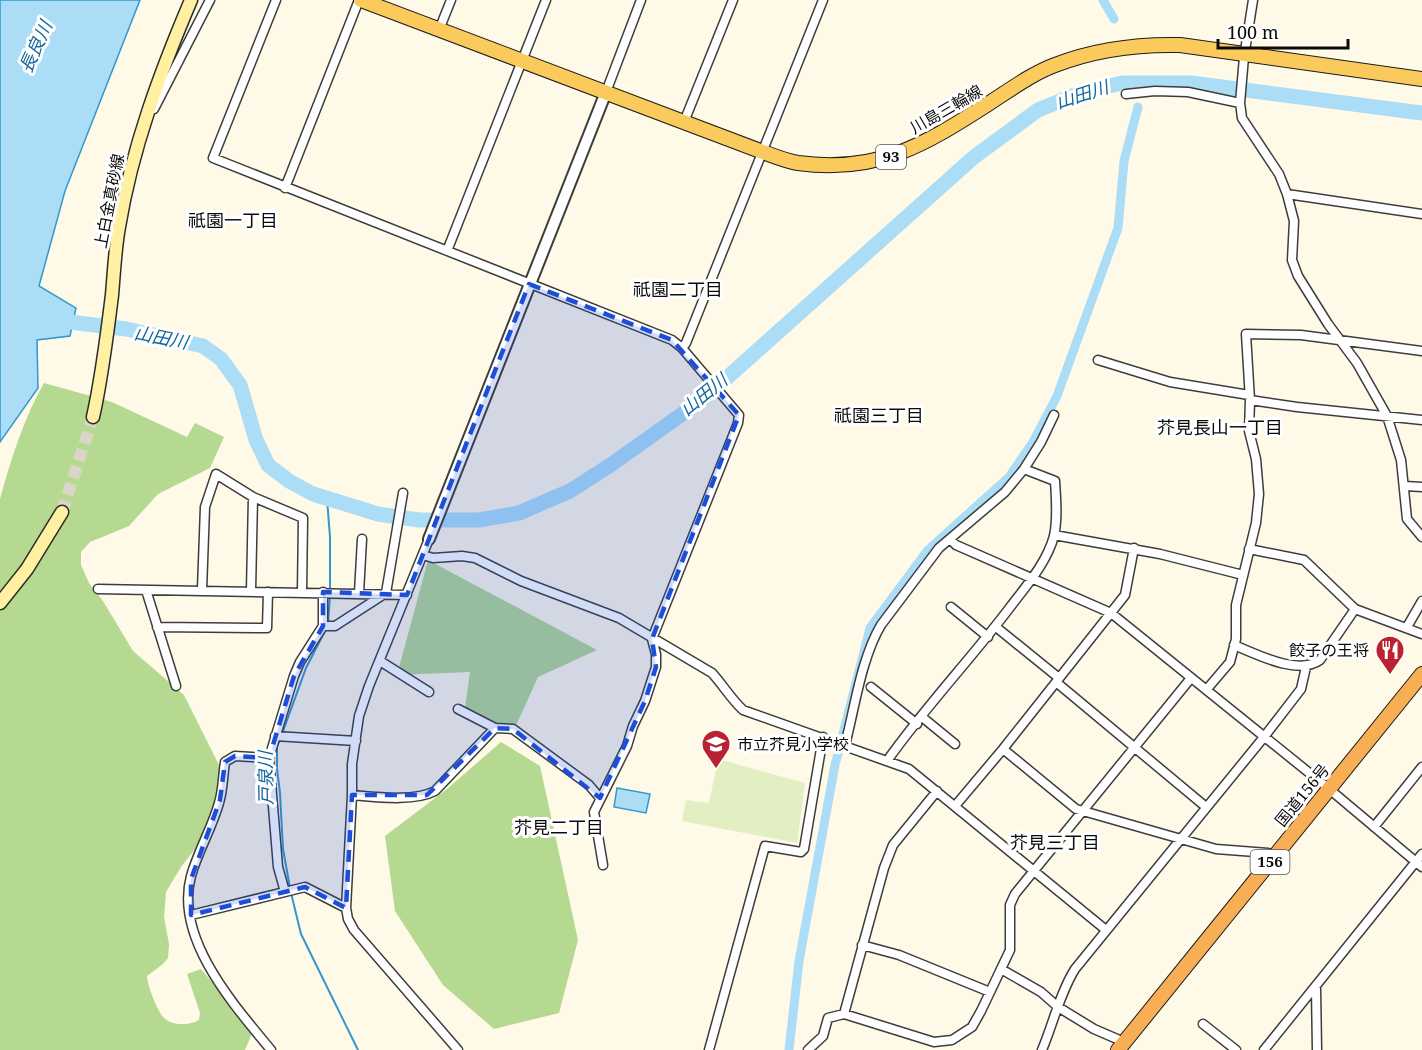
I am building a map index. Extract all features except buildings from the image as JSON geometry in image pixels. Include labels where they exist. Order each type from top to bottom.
[{"type":"highway","name":"国道156号","points":[[1121,1046],[1422,674]]},
{"type":"main road","name":"上白金真砂線","points":[[93,417],[105,351],[118,228],[140,137],[153,95],[191,0]]},
{"type":"main road","name":"川島三輪線","points":[[360,0],[763,152],[796,162],[835,166],[865,164],[892,157],[943,132],[1027,79],[1053,66],[1085,54],[1118,47],[1146,44],[1180,45],[1422,79]]},
{"type":"main road","points":[[0,603],[27,569],[62,512]]},
{"type":"street","points":[[140,137],[210,0]]},
{"type":"street","points":[[276,0],[213,158],[672,340],[682,348],[739,415],[738,423],[652,639],[656,654],[656,668],[645,700],[633,726],[627,747],[594,812],[603,865]]},
{"type":"street","points":[[285,188],[360,0]]},
{"type":"street","points":[[439,30],[451,0]]},
{"type":"street","points":[[447,251],[546,0]]},
{"type":"street","points":[[458,1050],[354,930],[348,919],[346,908],[352,764],[359,716],[641,0]]},
{"type":"street","points":[[684,122],[733,0]]},
{"type":"street","points":[[682,348],[686,343],[823,0]]},
{"type":"street","points":[[1253,0],[1244,55],[1240,100],[1242,118],[1279,174],[1287,194],[1294,221],[1292,260],[1298,276],[1309,296],[1358,363],[1387,416],[1401,460],[1407,519],[1422,537]]},
{"type":"street","points":[[1126,94],[1155,91],[1188,92],[1240,100]]},
{"type":"street","points":[[1287,194],[1422,214]]},
{"type":"street","points":[[1207,690],[1230,662],[1234,645],[1236,605],[1256,524],[1258,494],[1256,459],[1249,430],[1246,334],[1301,335],[1422,351]]},
{"type":"street","points":[[1098,360],[1170,382],[1297,407],[1422,420]]},
{"type":"street","points":[[845,745],[874,636],[939,548],[1005,492],[1024,469],[1054,415]]},
{"type":"street","points":[[887,761],[996,627],[1033,578],[1046,555],[1054,536],[1056,503],[1054,481],[1024,469]]},
{"type":"street","points":[[202,590],[206,507],[216,474],[253,497],[303,518],[302,592]]},
{"type":"street","points":[[1405,486],[1422,487]]},
{"type":"street","points":[[251,591],[253,497]]},
{"type":"street","points":[[386,593],[402,497]]},
{"type":"street","points":[[1054,536],[1134,548],[1243,574]]},
{"type":"street","points":[[359,593],[362,539]]},
{"type":"street","points":[[950,539],[956,545],[1111,613],[1328,788],[1418,865]]},
{"type":"street","points":[[955,806],[1125,595],[1134,548]]},
{"type":"street","points":[[1249,549],[1305,560],[1355,609],[1422,634]]},
{"type":"street","points":[[423,555],[433,558],[462,556],[475,558],[521,581],[619,618],[712,674],[724,686],[732,700],[743,710],[909,769],[1106,930]]},
{"type":"street","points":[[98,589],[407,595]]},
{"type":"street","points":[[146,590],[176,686]]},
{"type":"street","points":[[157,627],[267,628],[268,591]]},
{"type":"street","points":[[327,626],[329,592]]},
{"type":"street","points":[[290,890],[278,867],[269,758],[286,696],[297,669],[327,626],[386,593]]},
{"type":"street","points":[[1407,627],[1422,601]]},
{"type":"street","points":[[951,607],[988,636]]},
{"type":"street","points":[[1234,645],[1272,660],[1306,666],[1320,660],[1355,609]]},
{"type":"street","points":[[996,627],[1206,807]]},
{"type":"street","points":[[380,661],[429,692]]},
{"type":"street","points":[[1042,1050],[1075,969],[1264,737],[1300,689],[1306,666]]},
{"type":"street","points":[[808,1050],[823,1036],[828,1018],[844,1014],[934,1042],[952,1040],[972,1027],[1010,950],[1010,905],[1015,894],[1191,678]]},
{"type":"street","points":[[872,687],[955,744]]},
{"type":"street","points":[[458,708],[495,728],[513,729],[522,734],[589,785],[600,798]]},
{"type":"street","points":[[352,795],[385,798],[427,795],[435,791],[495,728]]},
{"type":"street","points":[[276,736],[356,741]]},
{"type":"street","points":[[710,1050],[765,846],[801,852],[804,849],[823,737]]},
{"type":"street","points":[[1003,749],[1076,809],[1216,849],[1268,853],[1274,856]]},
{"type":"street","points":[[269,758],[235,756],[225,762],[220,800],[190,879],[189,904],[195,935],[212,973],[232,1003],[271,1050]]},
{"type":"street","points":[[1374,827],[1422,767]]},
{"type":"street","points":[[844,1014],[884,868],[893,845],[937,791]]},
{"type":"street","points":[[1264,1050],[1418,865],[1422,854]]},
{"type":"street","points":[[191,915],[305,887],[346,908]]},
{"type":"street","points":[[862,945],[899,955],[990,992]]},
{"type":"street","points":[[1001,969],[1041,992],[1058,1007],[1121,1046]]},
{"type":"street","points":[[1316,987],[1317,1050]]},
{"type":"street","points":[[1203,1024],[1236,1050]]},
{"type":"highlighted area","points":[[529,284],[672,340],[739,415],[652,639],[656,667],[645,701],[600,798],[513,729],[495,728],[427,795],[352,795],[346,908],[305,887],[191,915],[191,879],[220,800],[225,762],[235,756],[269,758],[294,676],[323,626],[323,592],[407,595]]},
{"type":"green space","points":[[44,383],[112,402],[187,437],[195,423],[224,437],[210,468],[158,494],[129,526],[90,542],[81,552],[81,565],[89,583],[103,601],[133,651],[184,695],[221,769],[220,801],[202,840],[181,867],[166,892],[164,917],[169,944],[168,958],[147,976],[150,991],[166,1020],[180,1024],[195,1022],[199,1020],[200,1013],[187,974],[201,969],[253,1031],[245,1050],[0,1050],[0,499],[18,440]]},
{"type":"green space","points":[[428,560],[597,650],[538,677],[513,732],[465,708],[470,672],[397,675]]},
{"type":"green space","points":[[501,742],[540,766],[578,940],[559,1013],[494,1029],[443,985],[395,911],[385,836],[447,789]]},
{"type":"green space","points":[[718,759],[805,783],[797,843],[682,821],[686,800],[709,803]]},
{"type":"water","name":"長良川","points":[[0,0],[140,0],[65,191],[39,286],[76,308],[70,336],[37,340],[38,388],[0,442]]},
{"type":"water","points":[[617,788],[650,794],[646,813],[614,807]]},
{"type":"waterway","points":[[1103,0],[1114,19]]},
{"type":"waterway","name":"山田川","points":[[54,320],[126,329],[203,346],[221,359],[240,385],[256,440],[268,465],[289,481],[313,494],[378,514],[419,520],[479,520],[519,513],[570,491],[702,400],[974,157],[1038,110],[1080,93],[1122,83],[1191,83],[1422,113]]},
{"type":"waterway","points":[[789,1050],[799,961],[835,765],[870,628],[928,550],[1009,477],[1033,442],[1057,396],[1118,228],[1124,161],[1138,107]]},
{"type":"waterway","name":"戸泉川","points":[[327,499],[330,591]]},
{"type":"waterway","name":"戸泉川","points":[[328,623],[330,596]]},
{"type":"waterway","name":"戸泉川","points":[[282,734],[306,668],[326,629]]},
{"type":"waterway","name":"戸泉川","points":[[280,739],[277,747],[277,769],[283,849],[290,888]]},
{"type":"waterway","name":"戸泉川","points":[[291,893],[301,934],[358,1050]]},
{"type":"tunnel","points":[[62,512],[93,417]]},
{"type":"place","name":"餃子の王将","points":[[1390,676]]},
{"type":"place","name":"市立芥見小学校","points":[[716,770]]},
{"type":"district","name":"祇園一丁目","points":[[233,221]]},
{"type":"district","name":"祇園二丁目","points":[[678,290]]},
{"type":"district","name":"祇園三丁目","points":[[879,416]]},
{"type":"district","name":"芥見長山一丁目","points":[[1220,428]]},
{"type":"district","name":"芥見二丁目","points":[[559,828]]},
{"type":"district","name":"芥見三丁目","points":[[1055,843]]}]
